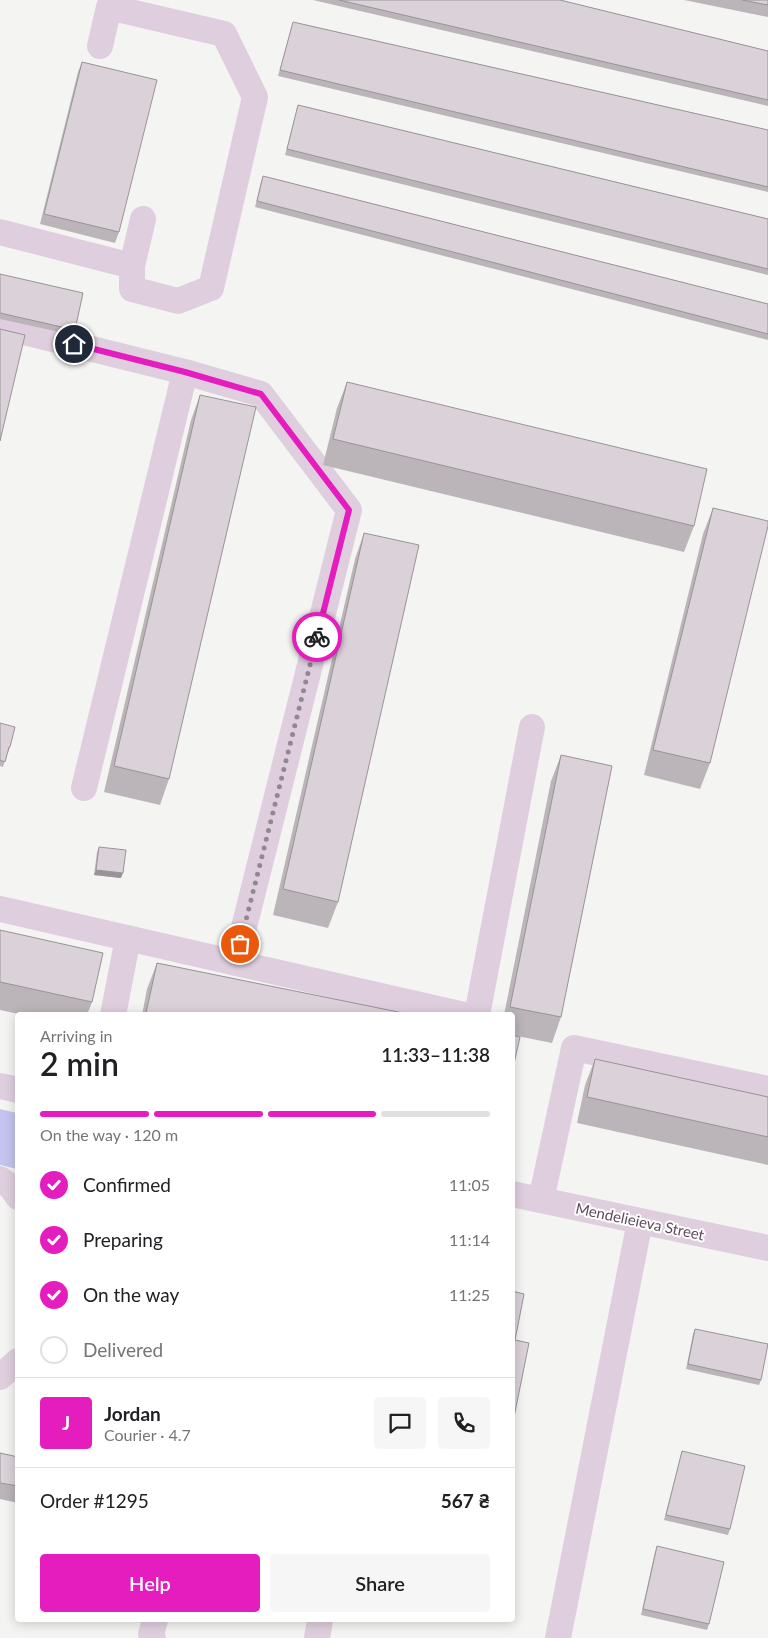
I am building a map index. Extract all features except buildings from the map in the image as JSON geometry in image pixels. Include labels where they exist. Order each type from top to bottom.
[{"type":"street","points":[[100,46],[109,8],[224,34],[255,97],[211,288],[178,301],[132,289],[132,266],[142,219]]},
{"type":"street","points":[[0,232],[132,266]]},
{"type":"street","points":[[0,326],[185,372],[261,394],[349,510],[235,963]]},
{"type":"street","points":[[84,788],[185,372]]},
{"type":"street","points":[[478,1012],[532,727]]},
{"type":"street","points":[[0,909],[451,1012]]},
{"type":"street","points":[[114,1012],[128,938]]},
{"type":"street","points":[[541,1200],[574,1048],[768,1089]]},
{"type":"street","points":[[0,1086],[15,1089]]},
{"type":"street","points":[[0,1180],[15,1192]]},
{"type":"street","name":"Mendelieieva Street","points":[[515,1195],[768,1248]]},
{"type":"street","points":[[558,1638],[640,1221]]},
{"type":"street","points":[[0,1377],[15,1364]]},
{"type":"street","points":[[153,1638],[151,1634],[154,1622]]},
{"type":"street","points":[[316,1638],[320,1622]]},
{"type":"shaded area","points":[[0,1109],[15,1113],[15,1169],[0,1165]]},
{"type":"way so far","points":[[240,944],[317,637]]},
{"type":"route","points":[[74,344],[185,372],[261,394],[349,510],[317,637]]}]
